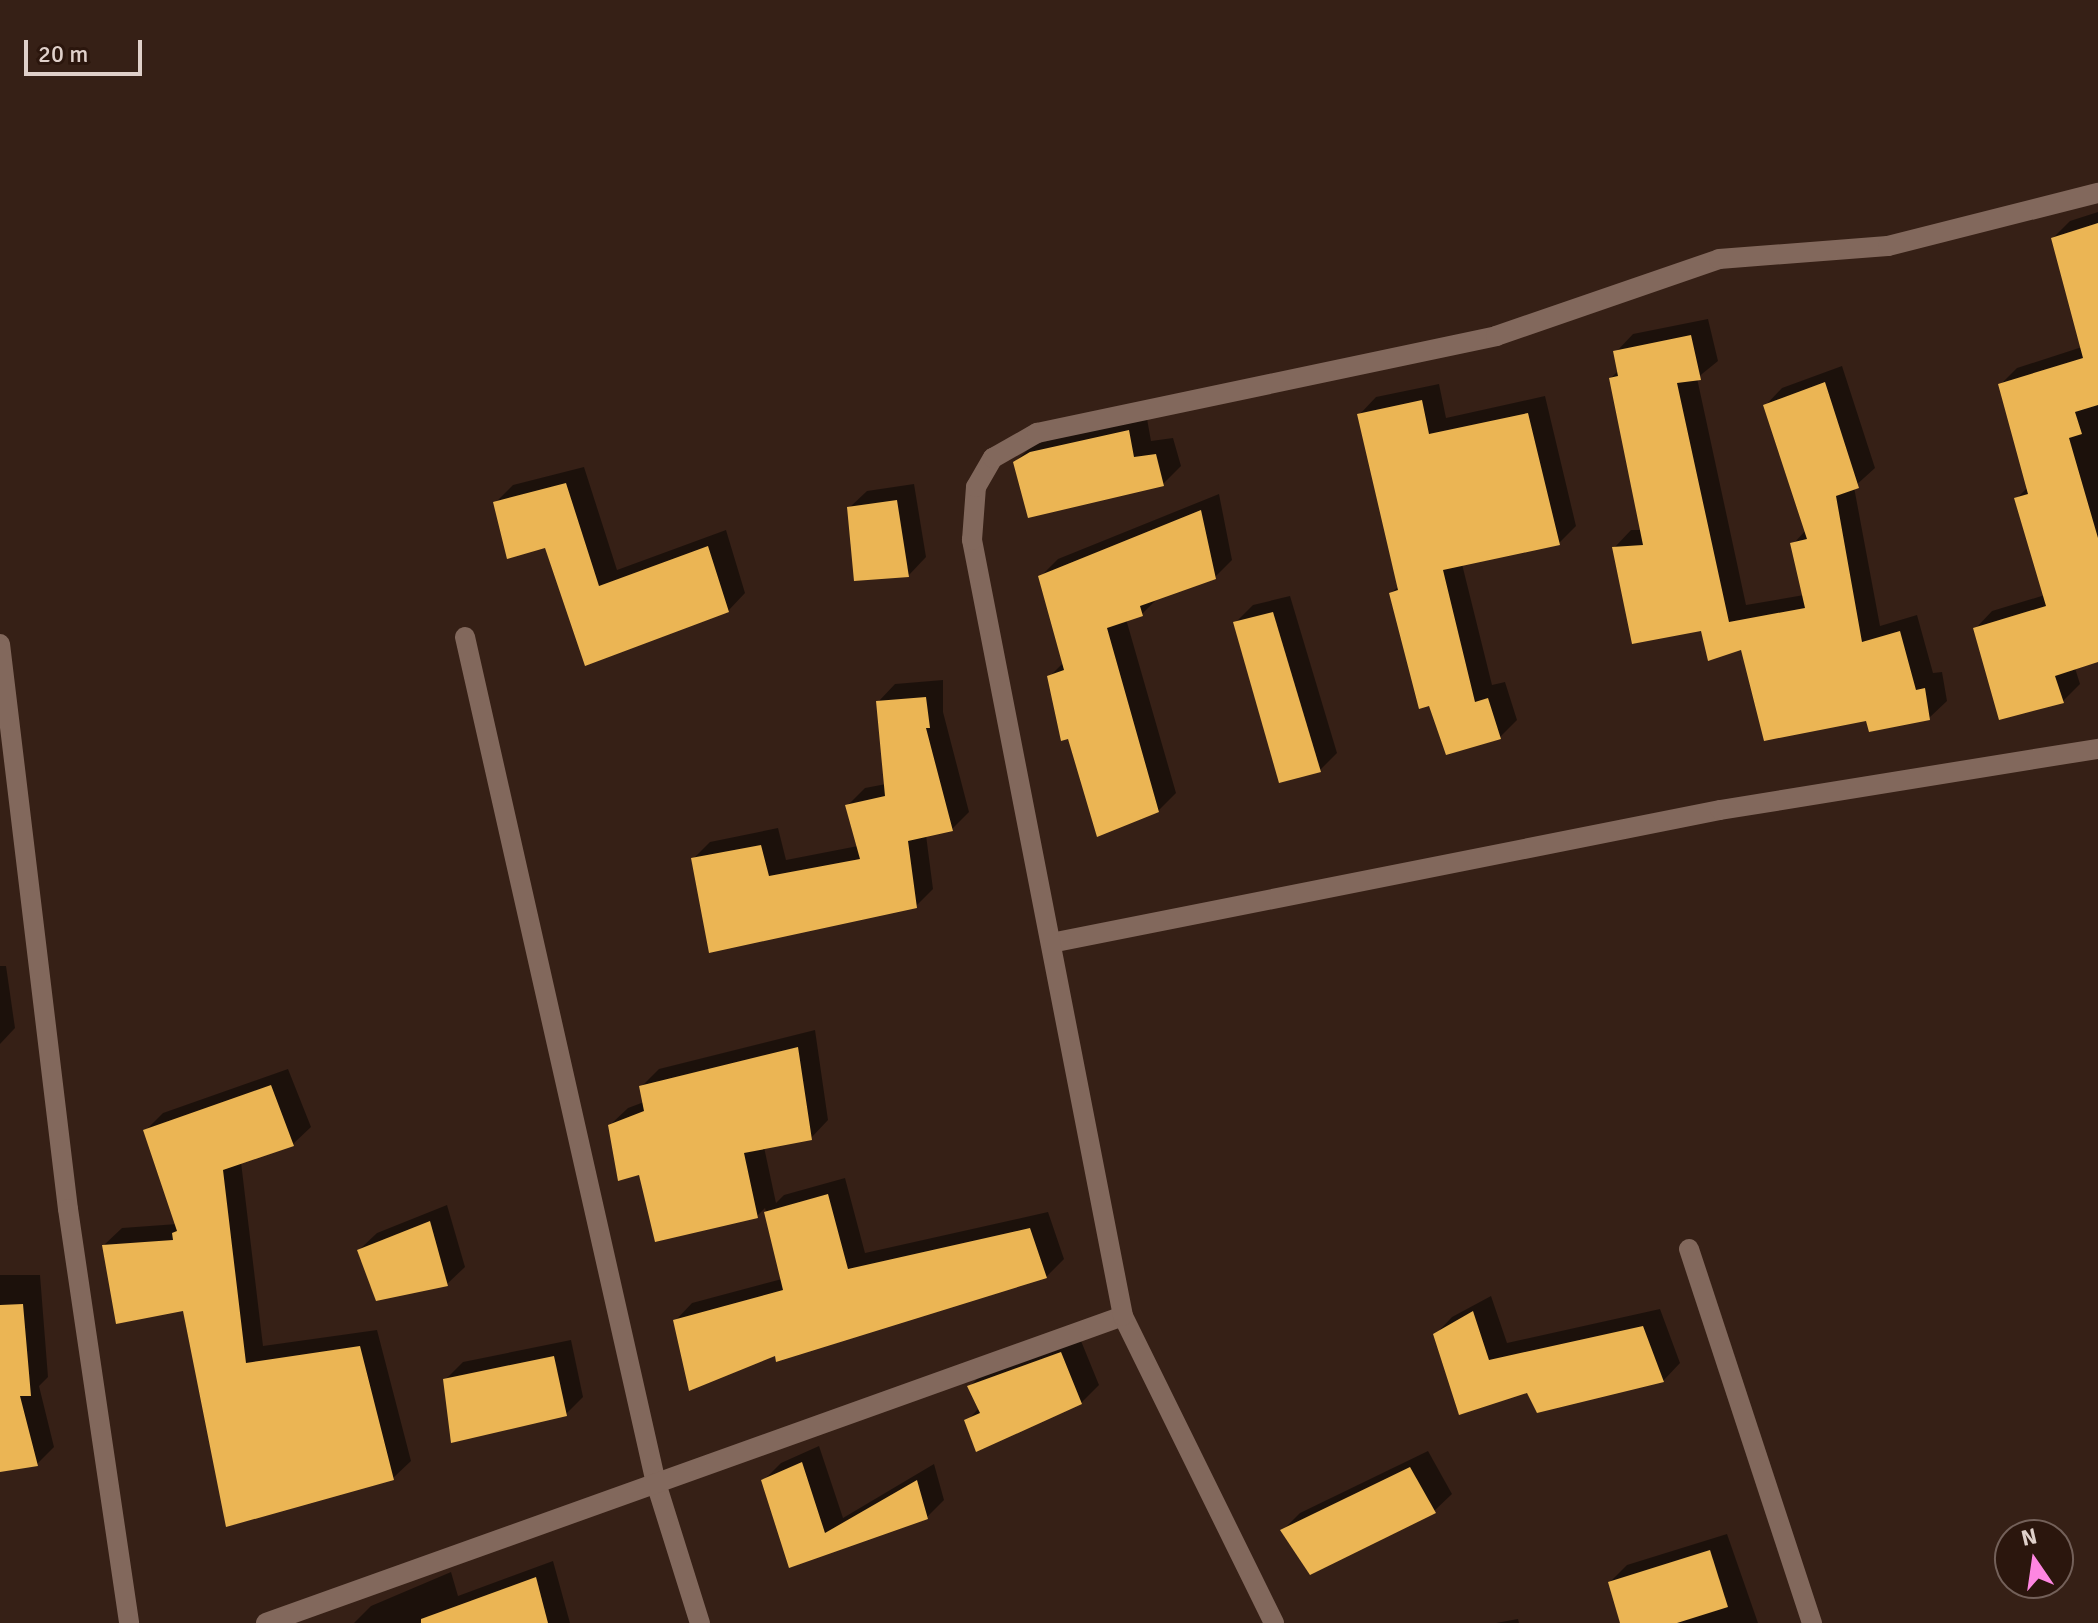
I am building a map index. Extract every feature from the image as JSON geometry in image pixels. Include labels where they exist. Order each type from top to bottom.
[{"type":"street","points":[[1274,1623],[1123,1316],[972,540],[976,487],[993,458],[1037,433],[1496,336],[1719,259],[1888,246],[2098,193]]},
{"type":"street","points":[[465,637],[656,1483],[700,1623]]},
{"type":"street","points":[[0,644],[68,1209],[129,1623]]},
{"type":"street","points":[[1051,943],[1720,810],[2098,749]]},
{"type":"street","points":[[1689,1249],[1812,1623]]},
{"type":"street","points":[[266,1623],[1123,1316]]},
{"type":"building","points":[[2098,223],[2098,405],[2075,412],[2082,434],[2069,438],[2098,538],[2098,662],[2055,676],[2064,703],[1999,720],[1973,628],[2046,606],[2014,498],[2028,494],[1998,384],[2083,358],[2051,238]]},
{"type":"building","points":[[1691,335],[1701,380],[1677,383],[1729,622],[1805,608],[1790,543],[1807,539],[1763,405],[1825,382],[1859,488],[1836,496],[1862,642],[1900,631],[1916,690],[1925,688],[1930,720],[1869,732],[1866,721],[1764,741],[1741,650],[1708,661],[1701,631],[1632,644],[1612,547],[1643,545],[1609,378],[1618,376],[1613,351]]},
{"type":"building","points":[[1422,400],[1429,434],[1528,413],[1560,545],[1443,570],[1475,702],[1488,698],[1501,739],[1446,755],[1429,706],[1419,709],[1389,593],[1398,590],[1357,414]]},
{"type":"building","points":[[1129,430],[1134,457],[1156,454],[1164,486],[1028,518],[1013,462],[1030,452]]},
{"type":"building","points":[[566,483],[599,586],[708,546],[729,612],[585,666],[545,548],[507,559],[493,502]]},
{"type":"building","points":[[897,500],[909,577],[854,581],[847,507]]},
{"type":"building","points":[[1201,510],[1216,579],[1140,606],[1143,616],[1107,628],[1159,812],[1097,837],[1068,739],[1061,741],[1047,676],[1064,670],[1038,576]]},
{"type":"building","points":[[1273,612],[1321,772],[1279,783],[1233,622]]},
{"type":"building","points":[[926,697],[930,728],[926,728],[953,831],[908,841],[917,908],[709,953],[691,858],[761,845],[769,876],[860,859],[845,805],[885,796],[876,701]]},
{"type":"building","points":[[798,1047],[812,1140],[744,1153],[758,1218],[655,1242],[639,1175],[618,1181],[608,1125],[644,1111],[639,1086]]},
{"type":"building","points":[[271,1085],[294,1146],[223,1170],[246,1363],[360,1346],[394,1480],[226,1527],[183,1311],[116,1324],[102,1245],[173,1240],[172,1233],[177,1231],[143,1130]]},
{"type":"building","points":[[828,1194],[848,1269],[1030,1228],[1047,1278],[776,1362],[775,1356],[689,1391],[673,1320],[783,1290],[764,1212]]},
{"type":"building","points":[[430,1221],[448,1286],[376,1301],[357,1250]]},
{"type":"building","points":[[23,1304],[31,1396],[20,1396],[38,1466],[0,1472],[0,1305]]},
{"type":"building","points":[[1473,1311],[1489,1360],[1643,1326],[1664,1382],[1537,1413],[1527,1393],[1459,1415],[1433,1334]]},
{"type":"building","points":[[1061,1352],[1082,1404],[976,1452],[964,1420],[980,1413],[967,1386]]},
{"type":"building","points":[[554,1356],[567,1416],[451,1443],[443,1379]]},
{"type":"building","points":[[802,1462],[825,1533],[917,1480],[928,1519],[789,1568],[761,1480]]},
{"type":"building","points":[[1410,1467],[1436,1513],[1310,1575],[1280,1530]]},
{"type":"building","points":[[1710,1550],[1728,1607],[1677,1623],[1620,1623],[1608,1582]]},
{"type":"building","points":[[536,1577],[548,1623],[421,1623],[421,1619]]}]
